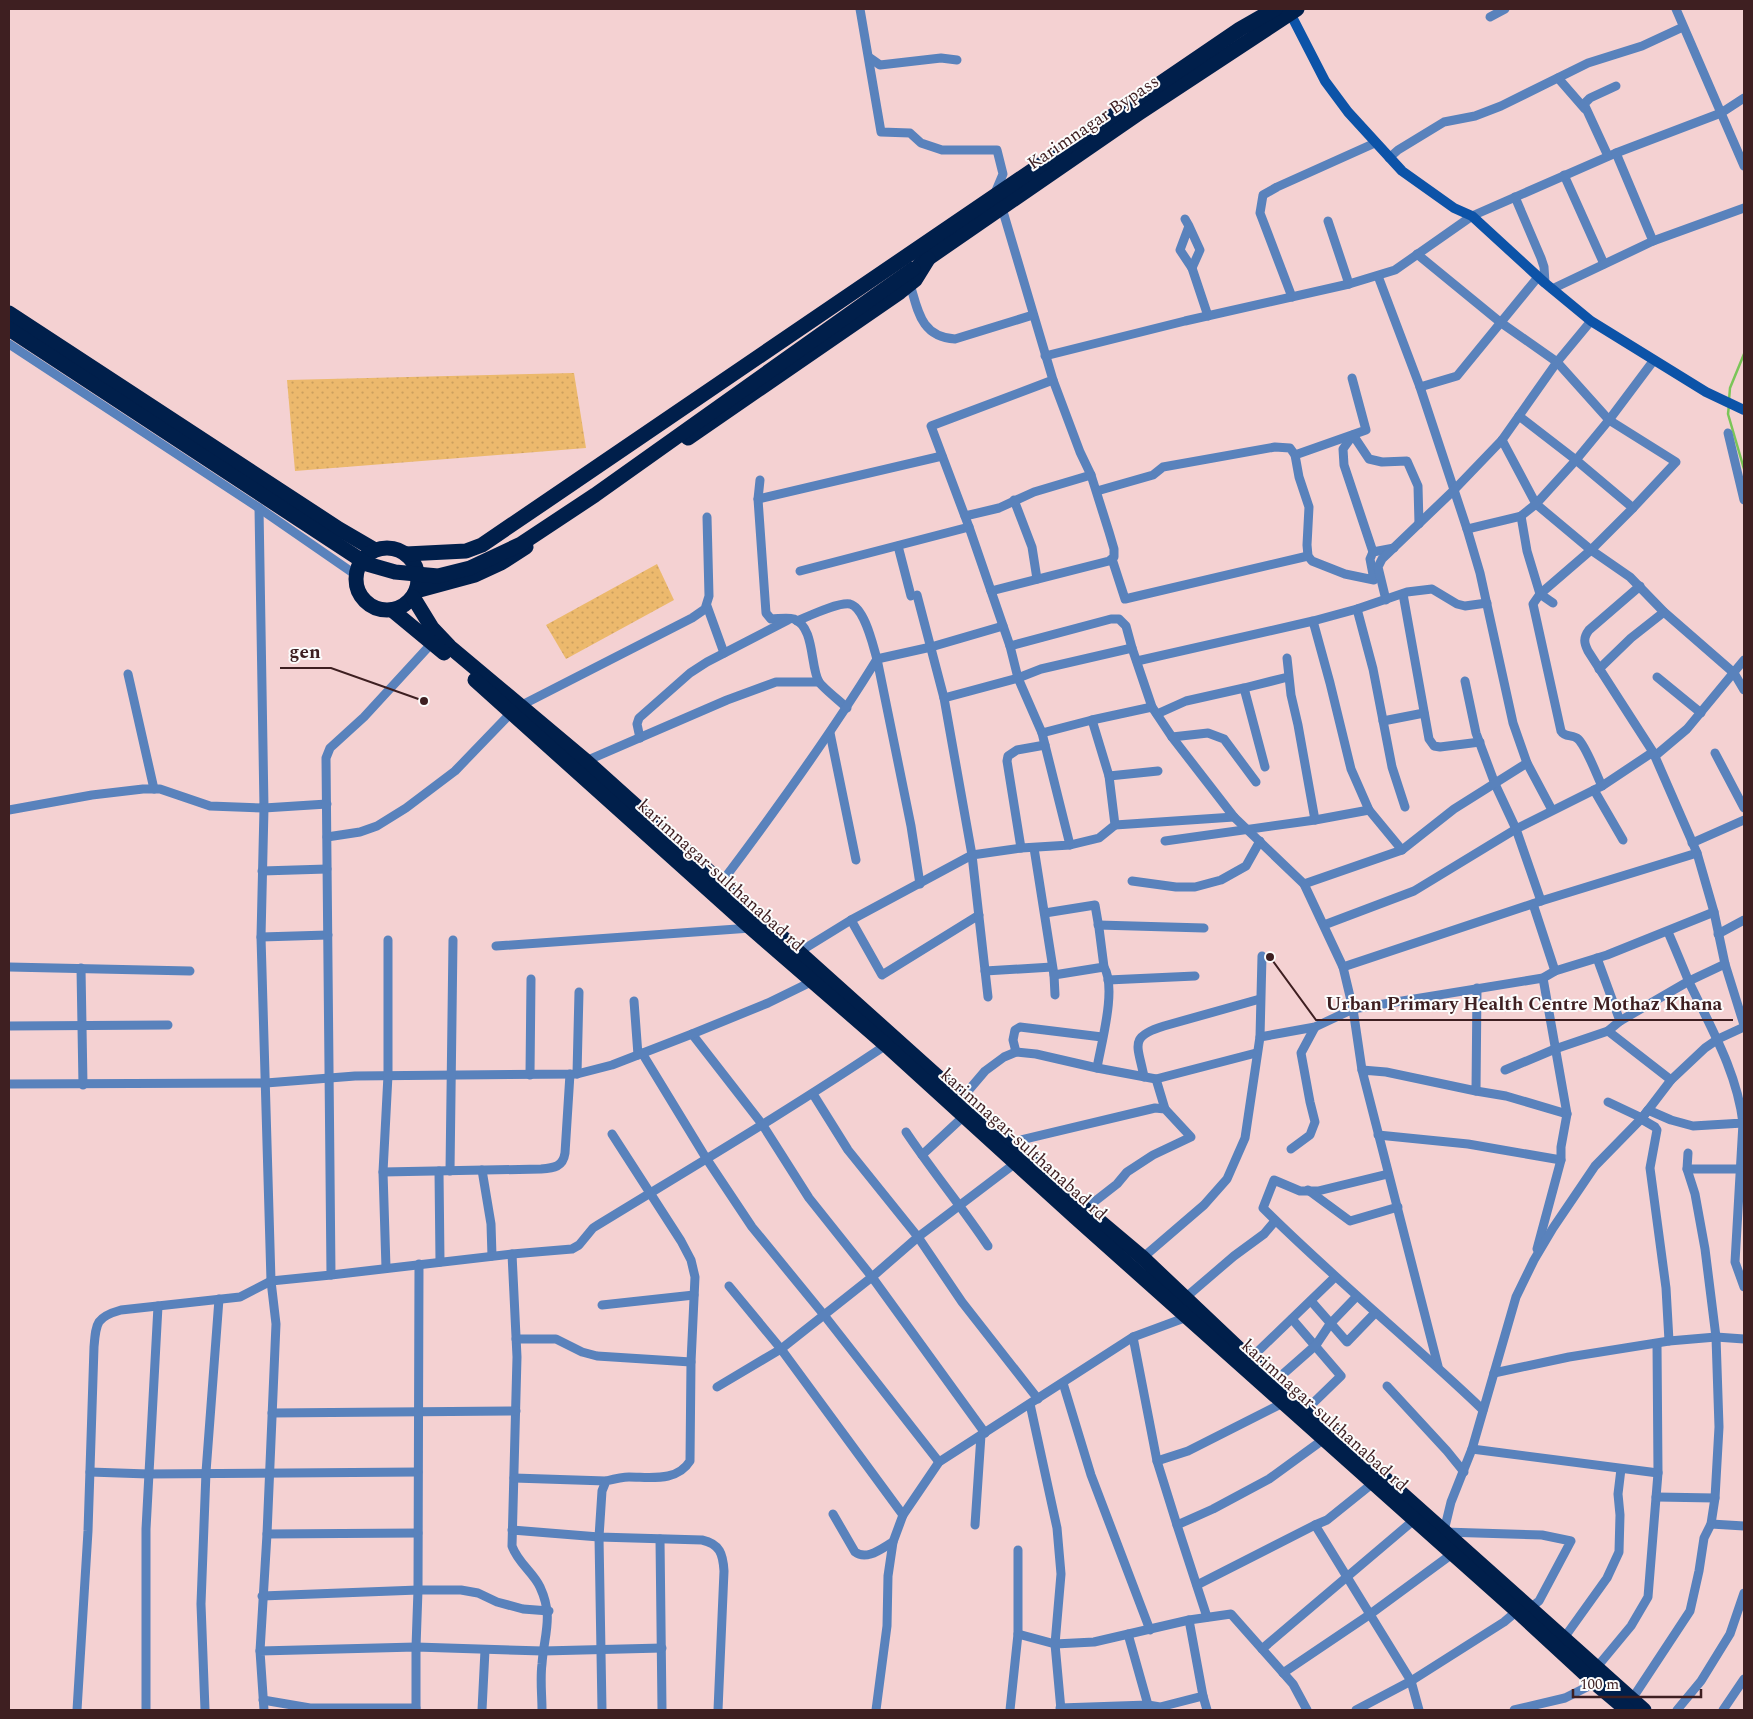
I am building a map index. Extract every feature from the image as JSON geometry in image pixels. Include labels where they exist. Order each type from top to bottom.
[{"type":"highway","name":"Karimnagar Bypass","points":[[911,277],[928,259],[998,202],[1139,113],[1292,10]]},
{"type":"highway","points":[[406,554],[466,552],[482,545],[907,257],[998,202],[1240,29],[1271,11]]},
{"type":"highway","points":[[414,594],[475,575],[501,563],[900,292],[911,277]]},
{"type":"highway","points":[[9,328],[367,564],[395,572],[438,576],[470,568],[521,544],[911,277]]},
{"type":"highway","points":[[9,313],[331,524],[375,550]]},
{"type":"highway","points":[[388,548],[401,551],[411,559],[418,571],[418,585],[414,594],[404,606],[392,610],[379,609],[363,599],[357,587],[356,574],[364,558],[375,550],[388,548]]},
{"type":"highway","points":[[414,594],[432,628],[516,710],[586,761],[1012,1142],[1021,1159],[1085,1209],[1138,1262],[1185,1298],[1274,1382],[1307,1409],[1446,1544],[1523,1610],[1564,1638],[1597,1668],[1628,1707],[1644,1710]]},
{"type":"highway","name":"karimnagar-sulthanabad rd","points":[[392,610],[516,710],[751,928],[886,1045],[964,1116],[1021,1159],[1138,1262],[1187,1316],[1414,1520],[1446,1544],[1523,1610],[1595,1683],[1628,1707]]},
{"type":"street","points":[[860,9],[870,58],[881,132],[910,133],[921,143],[942,150],[997,150],[1003,174],[998,202],[1053,380],[1097,491],[1114,549],[1114,557],[1112,559],[1125,599],[1308,556]]},
{"type":"street","points":[[1490,17],[1505,9]]},
{"type":"street","points":[[1676,9],[1744,166]]},
{"type":"street","points":[[1292,10],[1325,81],[1348,112],[1402,170],[1454,208],[1472,216],[1545,283],[1591,321],[1706,392],[1744,410]]},
{"type":"street","points":[[1389,158],[1398,150],[1444,122],[1474,116],[1492,109],[1588,63],[1642,46],[1683,27]]},
{"type":"street","points":[[870,58],[880,65],[941,58],[957,60]]},
{"type":"street","points":[[1558,78],[1585,109],[1612,154],[1653,241]]},
{"type":"street","points":[[1585,109],[1584,104],[1586,100],[1616,86]]},
{"type":"street","points":[[1045,356],[1349,284],[1395,270],[1472,216],[1612,154],[1721,113],[1744,98]]},
{"type":"street","points":[[1292,297],[1260,213],[1263,195],[1375,143]]},
{"type":"street","points":[[1564,175],[1604,264]]},
{"type":"street","points":[[1515,197],[1541,258],[1544,267],[1545,283]]},
{"type":"street","points":[[1420,387],[1457,376],[1500,322],[1545,283],[1604,264],[1653,241],[1744,208]]},
{"type":"street","points":[[1328,221],[1349,284]]},
{"type":"street","points":[[1192,268],[1200,250],[1187,222],[1180,250],[1192,268],[1208,316]]},
{"type":"street","points":[[1418,254],[1500,322],[1556,362],[1609,420],[1676,462],[1591,550],[1540,594],[1535,600],[1533,607],[1559,726],[1563,735],[1577,738],[1582,744],[1598,788],[1623,840]]},
{"type":"street","points":[[1378,276],[1420,387],[1467,529],[1487,603],[1513,723],[1527,764],[1552,810]]},
{"type":"street","points":[[911,277],[920,316],[934,334],[944,338],[955,339],[1033,315]]},
{"type":"street","points":[[1386,600],[1378,567],[1382,559],[1502,440],[1556,362],[1591,321]]},
{"type":"street","points":[[9,344],[356,574]]},
{"type":"street","points":[[1467,529],[1521,516],[1536,504],[1609,420],[1654,360]]},
{"type":"street","points":[[1295,455],[1366,430],[1352,378]]},
{"type":"street","points":[[1053,380],[931,426],[969,527],[1010,646],[1018,678],[1042,733],[1070,845]]},
{"type":"street","points":[[1518,416],[1576,460],[1632,508]]},
{"type":"street","points":[[1728,433],[1743,488],[1744,500]]},
{"type":"street","points":[[1353,435],[1370,459],[1382,462],[1407,461],[1418,486],[1419,524]]},
{"type":"street","points":[[1097,491],[1153,475],[1163,467],[1275,447],[1290,448],[1295,455],[1299,477],[1309,507],[1308,556],[1312,561],[1345,574],[1374,580],[1370,559],[1372,552],[1344,466],[1343,449],[1353,435]]},
{"type":"street","points":[[1502,440],[1536,504],[1591,550],[1621,569],[1664,612],[1734,672],[1744,690]]},
{"type":"street","points":[[758,498],[942,456]]},
{"type":"street","points":[[965,516],[999,508],[1034,492],[1091,476]]},
{"type":"street","points":[[760,480],[758,498],[766,614],[771,619],[794,620],[803,626],[809,637],[819,682],[847,708]]},
{"type":"street","points":[[1014,500],[1032,547],[1037,579]]},
{"type":"street","points":[[259,508],[264,808],[261,937],[271,1281],[276,1324],[260,1650],[264,1710]]},
{"type":"street","points":[[327,837],[360,832],[377,826],[406,808],[455,771],[516,710],[692,618],[705,609],[709,596],[707,516]]},
{"type":"street","points":[[1521,516],[1528,556],[1540,594],[1553,603]]},
{"type":"street","points":[[800,571],[969,527]]},
{"type":"street","points":[[898,546],[931,646],[944,698],[972,855],[988,997]]},
{"type":"street","points":[[1372,552],[1394,548]]},
{"type":"street","points":[[990,591],[1112,559]]},
{"type":"street","points":[[1446,1544],[1450,1502],[1472,1449],[1516,1297],[1534,1260],[1595,1166],[1645,1114],[1671,1080],[1705,1048],[1744,1026],[1725,964],[1714,912],[1697,852],[1654,754],[1585,646],[1585,635],[1640,586]]},
{"type":"street","points":[[1137,660],[1313,621],[1403,594],[1432,589],[1457,604],[1466,606],[1487,603]]},
{"type":"street","points":[[1403,594],[1429,739],[1434,746],[1440,747],[1480,742]]},
{"type":"street","points":[[640,738],[637,724],[640,718],[690,673],[724,653],[794,620],[840,605],[850,604],[857,608],[863,617],[877,659],[911,826],[920,884]]},
{"type":"street","points":[[707,606],[724,653]]},
{"type":"street","points":[[1357,609],[1373,669],[1392,767],[1405,807]]},
{"type":"street","points":[[1599,669],[1631,638],[1664,612]]},
{"type":"street","points":[[1010,646],[1111,619],[1119,619],[1126,626],[1154,710],[1172,737],[1234,816],[1304,884],[1343,967],[1353,1009],[1362,1070],[1438,1366]]},
{"type":"street","points":[[1313,621],[1351,769],[1369,810],[1402,850]]},
{"type":"street","points":[[722,883],[786,797],[847,708],[877,659],[1002,626]]},
{"type":"street","points":[[331,1275],[326,758],[330,748],[364,717],[432,643]]},
{"type":"street","points":[[944,698],[1018,678],[1041,669],[1132,648]]},
{"type":"street","points":[[1287,658],[1288,676],[1315,820]]},
{"type":"street","points":[[1324,926],[1414,891],[1516,829],[1598,788],[1654,754],[1678,738],[1744,660]]},
{"type":"street","points":[[128,674],[154,789]]},
{"type":"street","points":[[1042,733],[1092,720],[1154,710],[1288,676]]},
{"type":"street","points":[[1657,676],[1701,713]]},
{"type":"street","points":[[1465,681],[1476,733],[1495,784],[1516,829],[1555,971]]},
{"type":"street","points":[[586,761],[727,700],[776,682],[819,682]]},
{"type":"street","points":[[1244,688],[1265,767]]},
{"type":"street","points":[[1383,722],[1424,713]]},
{"type":"street","points":[[1092,720],[1109,776],[1115,825]]},
{"type":"street","points":[[830,733],[856,860]]},
{"type":"street","points":[[1172,737],[1208,733],[1224,738],[1256,782]]},
{"type":"street","points":[[1021,848],[1007,761],[1008,756],[1017,750],[1045,745]]},
{"type":"street","points":[[1715,752],[1744,808]]},
{"type":"street","points":[[1304,884],[1402,850],[1454,809],[1527,764]]},
{"type":"street","points":[[1109,776],[1158,771]]},
{"type":"street","points":[[9,810],[92,795],[154,789],[179,794],[210,806],[264,808],[327,804]]},
{"type":"street","points":[[1165,841],[1246,828],[1315,820],[1369,810]]},
{"type":"street","points":[[799,952],[852,920],[972,855],[1021,848],[1070,845],[1099,838],[1115,825],[1234,816]]},
{"type":"street","points":[[1692,843],[1744,820]]},
{"type":"street","points":[[1132,882],[1185,888],[1221,880],[1246,866],[1260,841]]},
{"type":"street","points":[[1034,848],[1056,995]]},
{"type":"street","points":[[1343,967],[1697,852]]},
{"type":"street","points":[[262,871],[327,869]]},
{"type":"street","points":[[1045,913],[1095,905],[1104,967],[1108,980],[1109,1007],[1097,1068]]},
{"type":"street","points":[[1260,1037],[1315,1027],[1353,1009],[1543,978],[1555,971],[1668,932],[1714,912]]},
{"type":"street","points":[[852,920],[882,975],[979,915]]},
{"type":"street","points":[[1718,934],[1744,920]]},
{"type":"street","points":[[1098,925],[1204,928]]},
{"type":"street","points":[[496,946],[751,928]]},
{"type":"street","points":[[1668,932],[1689,981],[1718,1039],[1736,1088],[1743,1123],[1735,1262],[1744,1286]]},
{"type":"street","points":[[261,937],[328,935]]},
{"type":"street","points":[[386,1268],[383,1172],[388,1075],[388,940]]},
{"type":"street","points":[[450,1171],[453,940]]},
{"type":"street","points":[[1138,1262],[1204,1205],[1227,1179],[1245,1138],[1256,1053],[1260,1037],[1262,956]]},
{"type":"street","points":[[1597,958],[1620,1021]]},
{"type":"street","points":[[1504,1070],[1555,1049],[1608,1031],[1620,1021],[1689,981],[1725,964]]},
{"type":"street","points":[[9,967],[190,971]]},
{"type":"street","points":[[985,971],[1053,971],[1104,967]]},
{"type":"street","points":[[81,968],[83,1085]]},
{"type":"street","points":[[1108,980],[1195,976]]},
{"type":"street","points":[[1534,1260],[1561,1160],[1561,1147],[1567,1114],[1543,978]]},
{"type":"street","points":[[530,1075],[531,979]]},
{"type":"street","points":[[9,1084],[266,1083],[328,1077],[388,1075],[573,1074],[612,1065],[692,1034],[768,1003],[813,981]]},
{"type":"street","points":[[1476,1091],[1477,988]]},
{"type":"street","points":[[383,1172],[550,1168],[562,1164],[565,1153],[573,1074],[579,992]]},
{"type":"street","points":[[1144,1077],[1138,1041],[1149,1030],[1260,999]]},
{"type":"street","points":[[634,1001],[640,1054],[706,1158],[752,1227],[824,1315],[939,1462]]},
{"type":"street","points":[[9,1026],[82,1024],[168,1025]]},
{"type":"street","points":[[1016,1052],[1013,1035],[1015,1030],[1020,1027],[1102,1037]]},
{"type":"street","points":[[1291,1150],[1310,1135],[1316,1122],[1310,1102],[1301,1053],[1315,1027]]},
{"type":"street","points":[[1608,1031],[1671,1080]]},
{"type":"street","points":[[692,1034],[762,1124],[809,1198],[872,1277],[983,1434],[975,1524]]},
{"type":"street","points":[[77,1710],[88,1531],[94,1347],[96,1326],[99,1319],[121,1310],[240,1297],[271,1281],[572,1249],[579,1245],[593,1228],[813,1094],[886,1045]]},
{"type":"street","points":[[962,1098],[984,1071],[1004,1057],[1016,1052],[1036,1054],[1156,1079],[1256,1053]]},
{"type":"street","points":[[1362,1070],[1386,1072],[1506,1096],[1567,1114]]},
{"type":"street","points":[[1085,1209],[1117,1184],[1128,1172],[1152,1155],[1191,1137],[1165,1109],[1156,1079]]},
{"type":"street","points":[[813,1094],[848,1150],[918,1237],[962,1302],[1038,1399]]},
{"type":"street","points":[[1608,1102],[1693,1126],[1743,1123]]},
{"type":"street","points":[[1012,1142],[1155,1108],[1165,1109]]},
{"type":"street","points":[[1645,1114],[1643,1120],[1657,1130],[1650,1168],[1666,1288],[1669,1341]]},
{"type":"street","points":[[922,1155],[964,1116]]},
{"type":"street","points":[[906,1132],[988,1246]]},
{"type":"street","points":[[514,1478],[606,1481],[630,1477],[662,1477],[676,1474],[685,1469],[690,1461],[694,1295],[691,1260],[681,1241],[612,1134]]},
{"type":"street","points":[[1378,1135],[1468,1144],[1561,1160]]},
{"type":"street","points":[[1628,1707],[1690,1611],[1704,1538],[1711,1524],[1715,1498],[1718,1427],[1716,1337],[1705,1250],[1695,1194],[1687,1169],[1688,1154]]},
{"type":"street","points":[[717,1387],[781,1349],[872,1277],[918,1237],[1021,1159]]},
{"type":"street","points":[[1687,1169],[1740,1170]]},
{"type":"street","points":[[482,1170],[491,1224],[492,1256]]},
{"type":"street","points":[[439,1171],[440,1262]]},
{"type":"street","points":[[1388,1174],[1318,1191],[1300,1191],[1274,1180],[1263,1208],[1308,1253],[1438,1366],[1483,1410]]},
{"type":"street","points":[[1308,1190],[1350,1221],[1398,1207]]},
{"type":"street","points":[[1185,1298],[1234,1256],[1264,1234],[1276,1221]]},
{"type":"street","points":[[512,1254],[516,1339],[512,1546],[515,1555],[540,1587],[548,1611],[547,1635],[541,1674],[542,1710]]},
{"type":"street","points":[[263,1700],[310,1708],[416,1709],[419,1264]]},
{"type":"street","points":[[1250,1359],[1335,1277]]},
{"type":"street","points":[[729,1286],[781,1349],[903,1515]]},
{"type":"street","points":[[602,1305],[694,1295]]},
{"type":"street","points":[[1274,1382],[1316,1345],[1330,1324],[1356,1296]]},
{"type":"street","points":[[205,1710],[201,1604],[206,1472],[219,1299]]},
{"type":"street","points":[[1310,1301],[1347,1342],[1375,1313]]},
{"type":"street","points":[[146,1710],[146,1529],[158,1306]]},
{"type":"street","points":[[876,1710],[887,1626],[888,1576],[893,1542],[903,1515],[939,1462],[1133,1337],[1187,1316]]},
{"type":"street","points":[[1292,1319],[1341,1376],[1307,1409]]},
{"type":"street","points":[[1133,1337],[1157,1461],[1207,1617]]},
{"type":"street","points":[[1494,1372],[1669,1341],[1716,1337],[1744,1339]]},
{"type":"street","points":[[516,1339],[556,1339],[582,1352],[597,1356],[691,1362]]},
{"type":"street","points":[[1597,1668],[1631,1626],[1648,1597],[1658,1473],[1657,1344]]},
{"type":"street","points":[[1063,1383],[1107,1521],[1150,1630]]},
{"type":"street","points":[[1386,1386],[1447,1451],[1464,1472]]},
{"type":"street","points":[[1157,1461],[1188,1451],[1283,1403]]},
{"type":"street","points":[[1030,1404],[1057,1528],[1061,1574],[1056,1644],[1060,1709],[1160,1707],[1203,1696]]},
{"type":"street","points":[[272,1413],[516,1411]]},
{"type":"street","points":[[1177,1525],[1213,1509],[1269,1479],[1324,1439]]},
{"type":"street","points":[[1472,1449],[1658,1473]]},
{"type":"street","points":[[1564,1638],[1607,1578],[1619,1552],[1620,1515],[1618,1494],[1621,1469]]},
{"type":"street","points":[[90,1472],[270,1474],[418,1472]]},
{"type":"street","points":[[602,1710],[599,1537],[602,1491],[606,1481]]},
{"type":"street","points":[[1197,1584],[1327,1520],[1373,1483]]},
{"type":"street","points":[[1656,1497],[1715,1498]]},
{"type":"street","points":[[833,1514],[855,1552],[859,1554],[871,1554],[893,1542]]},
{"type":"street","points":[[1262,1649],[1414,1520]]},
{"type":"street","points":[[1711,1524],[1744,1526]]},
{"type":"street","points":[[1316,1525],[1369,1615],[1411,1681],[1419,1710]]},
{"type":"street","points":[[512,1530],[599,1537],[702,1540],[711,1542],[719,1550],[723,1559],[724,1571],[718,1710]]},
{"type":"street","points":[[267,1534],[418,1533]]},
{"type":"street","points":[[1283,1673],[1369,1615],[1446,1544],[1542,1535],[1571,1541],[1539,1601],[1411,1681],[1356,1710]]},
{"type":"street","points":[[660,1540],[662,1710]]},
{"type":"street","points":[[1010,1710],[1018,1634],[1018,1550]]},
{"type":"street","points":[[262,1596],[461,1590],[478,1593],[498,1602],[523,1609],[548,1611]]},
{"type":"street","points":[[1676,1710],[1701,1681],[1730,1634],[1744,1593]]},
{"type":"street","points":[[1018,1634],[1056,1644],[1094,1642],[1189,1620],[1232,1614],[1293,1684],[1307,1710]]},
{"type":"street","points":[[1189,1620],[1207,1710]]},
{"type":"street","points":[[1128,1634],[1148,1706]]},
{"type":"street","points":[[260,1650],[416,1647],[544,1652],[662,1648]]},
{"type":"street","points":[[482,1710],[485,1650]]},
{"type":"street","points":[[1723,1710],[1744,1679]]},
{"type":"street","points":[[1514,1710],[1565,1698],[1595,1683]]},
{"type":"shaded area","points":[[574,373],[586,448],[295,471],[287,380]]},
{"type":"shaded area","points":[[657,564],[674,600],[566,659],[546,625]]},
{"type":"waterway","points":[[1729,400],[1730,388],[1744,354]]},
{"type":"waterway","points":[[1729,405],[1728,414],[1744,469]]},
{"type":"place","name":"gen","points":[[424,701]]},
{"type":"place","name":"Urban Primary Health Centre Mothaz Khana","points":[[1270,957]]}]
